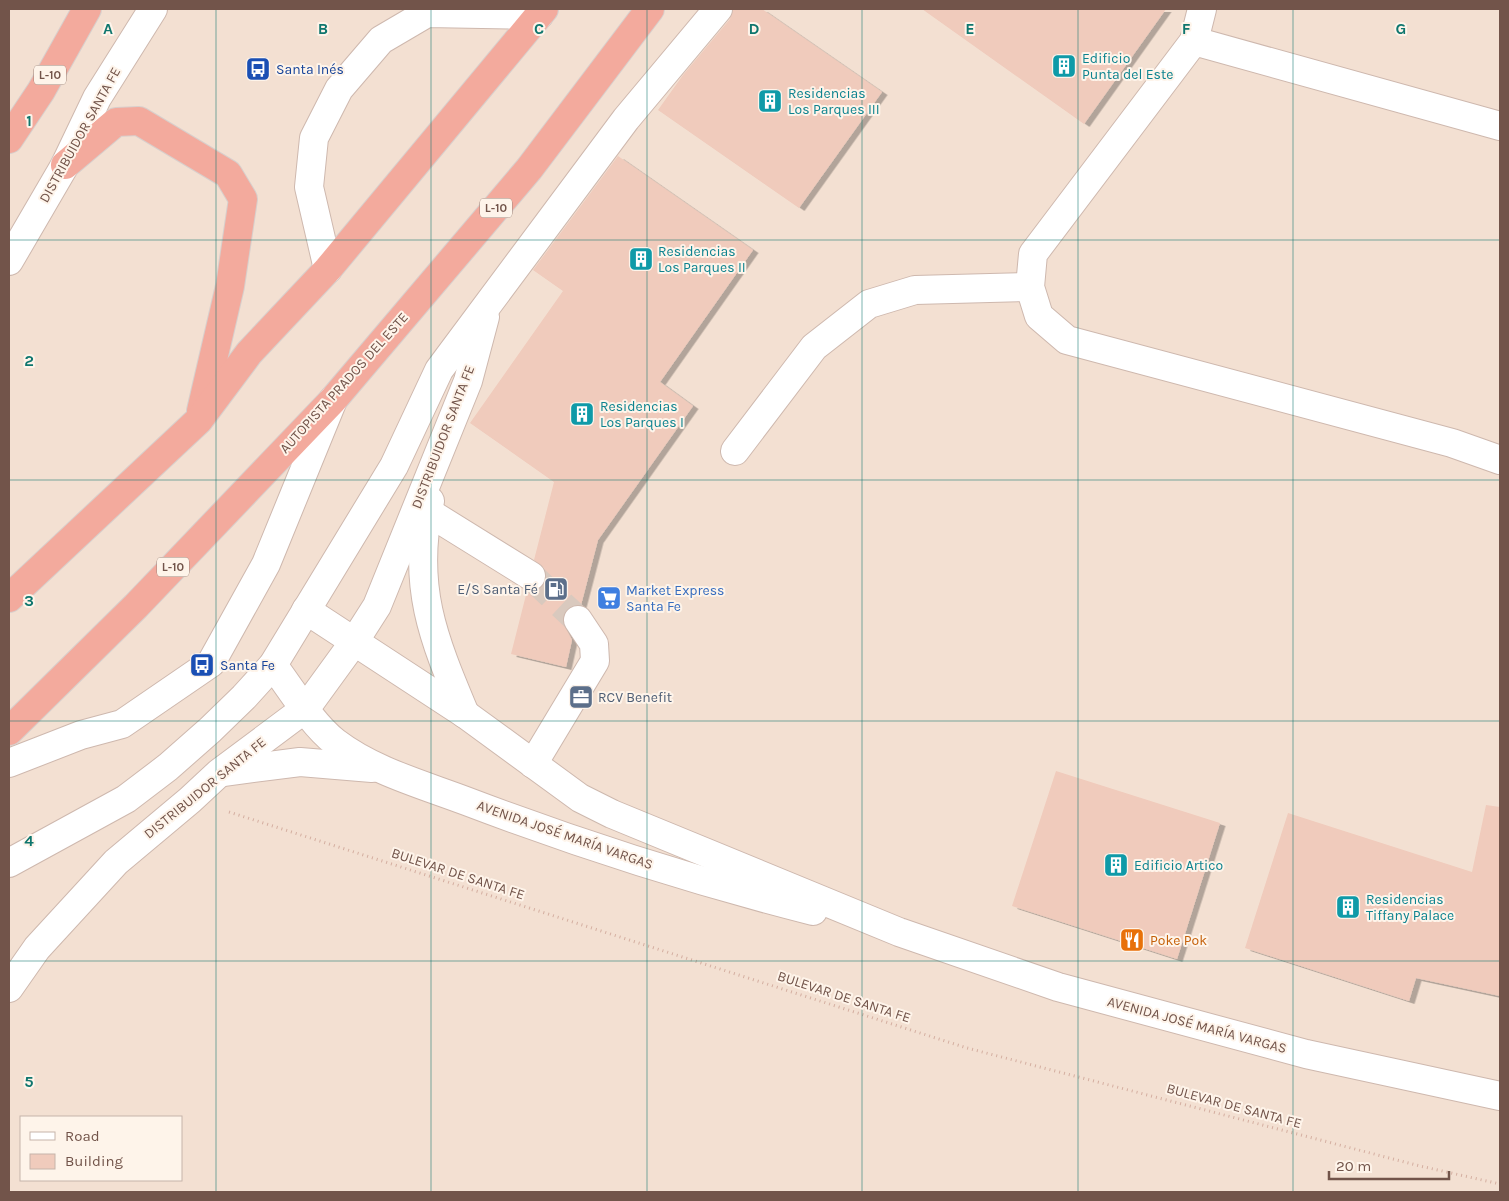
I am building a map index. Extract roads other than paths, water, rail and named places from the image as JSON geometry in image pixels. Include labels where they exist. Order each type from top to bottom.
[{"type":"highway","name":"L-10","points":[[9,139],[41,91],[87,9]]},
{"type":"highway","name":"AUTOPISTA PRADOS DEL ESTE","points":[[9,731],[136,606],[333,400],[529,169],[650,9]]},
{"type":"highway","points":[[9,598],[199,420],[249,353],[328,269],[541,12]]},
{"type":"highway","points":[[65,165],[116,122],[139,121],[228,174],[243,199],[230,286],[199,420]]},
{"type":"street","name":"DISTRIBUIDOR SANTA FE","points":[[9,262],[65,165],[97,98],[153,9]]},
{"type":"street","points":[[489,304],[626,119],[718,9]]},
{"type":"street","points":[[1202,9],[1194,41],[1033,254],[1030,287],[1039,316],[1068,340],[1452,443],[1500,460]]},
{"type":"street","points":[[328,269],[309,187],[314,138],[339,89],[381,40],[427,13],[541,12]]},
{"type":"street","points":[[1194,41],[1500,126]]},
{"type":"street","points":[[735,451],[814,347],[869,304],[915,290],[1030,287]]},
{"type":"street","name":"DISTRIBUIDOR SANTA FE","points":[[9,988],[37,948],[116,862],[219,773],[306,708],[354,642],[377,606],[468,380],[489,304]]},
{"type":"street","name":"DISTRIBUIDOR SANTA FE","points":[[9,863],[126,799],[168,767],[244,697],[273,665],[394,466],[439,370],[489,304]]},
{"type":"street","points":[[9,763],[81,735],[122,724],[211,663],[266,564],[333,400]]},
{"type":"street","points":[[446,431],[428,512],[422,575],[430,624],[465,714]]},
{"type":"street","points":[[428,512],[530,576]]},
{"type":"street","name":"AVENIDA JOSÉ MARÍA VARGAS","points":[[306,610],[465,714],[580,798],[612,814],[899,932],[1058,988],[1306,1054],[1500,1096]]},
{"type":"street","points":[[533,764],[595,661],[594,644],[578,620]]},
{"type":"street","name":"AVENIDA JOSÉ MARÍA VARGAS","points":[[273,665],[327,735],[355,755],[383,769],[519,821],[717,886],[899,932]]},
{"type":"street","points":[[219,773],[300,762],[383,769]]},
{"type":"tunnel","points":[[531,576],[578,620]]},
{"type":"place","name":"Edificio Punta del Este","points":[[1064,66]]},
{"type":"place","name":"Santa Inés","points":[[258,69]]},
{"type":"place","name":"Residencias Los Parques III","points":[[770,101]]},
{"type":"place","name":"Residencias Los Parques II","points":[[641,259]]},
{"type":"place","name":"Residencias Los Parques I","points":[[582,414]]},
{"type":"place","name":"E/S Santa Fé","points":[[556,589]]},
{"type":"place","name":"Market Express Santa Fe","points":[[609,598]]},
{"type":"place","name":"Santa Fe","points":[[202,665]]},
{"type":"place","name":"RCV Benefit","points":[[581,697]]},
{"type":"place","name":"Edificio Artico","points":[[1116,865]]},
{"type":"place","name":"Residencias Tiffany Palace","points":[[1348,907]]},
{"type":"place","name":"Poke Pok","points":[[1132,940]]}]
